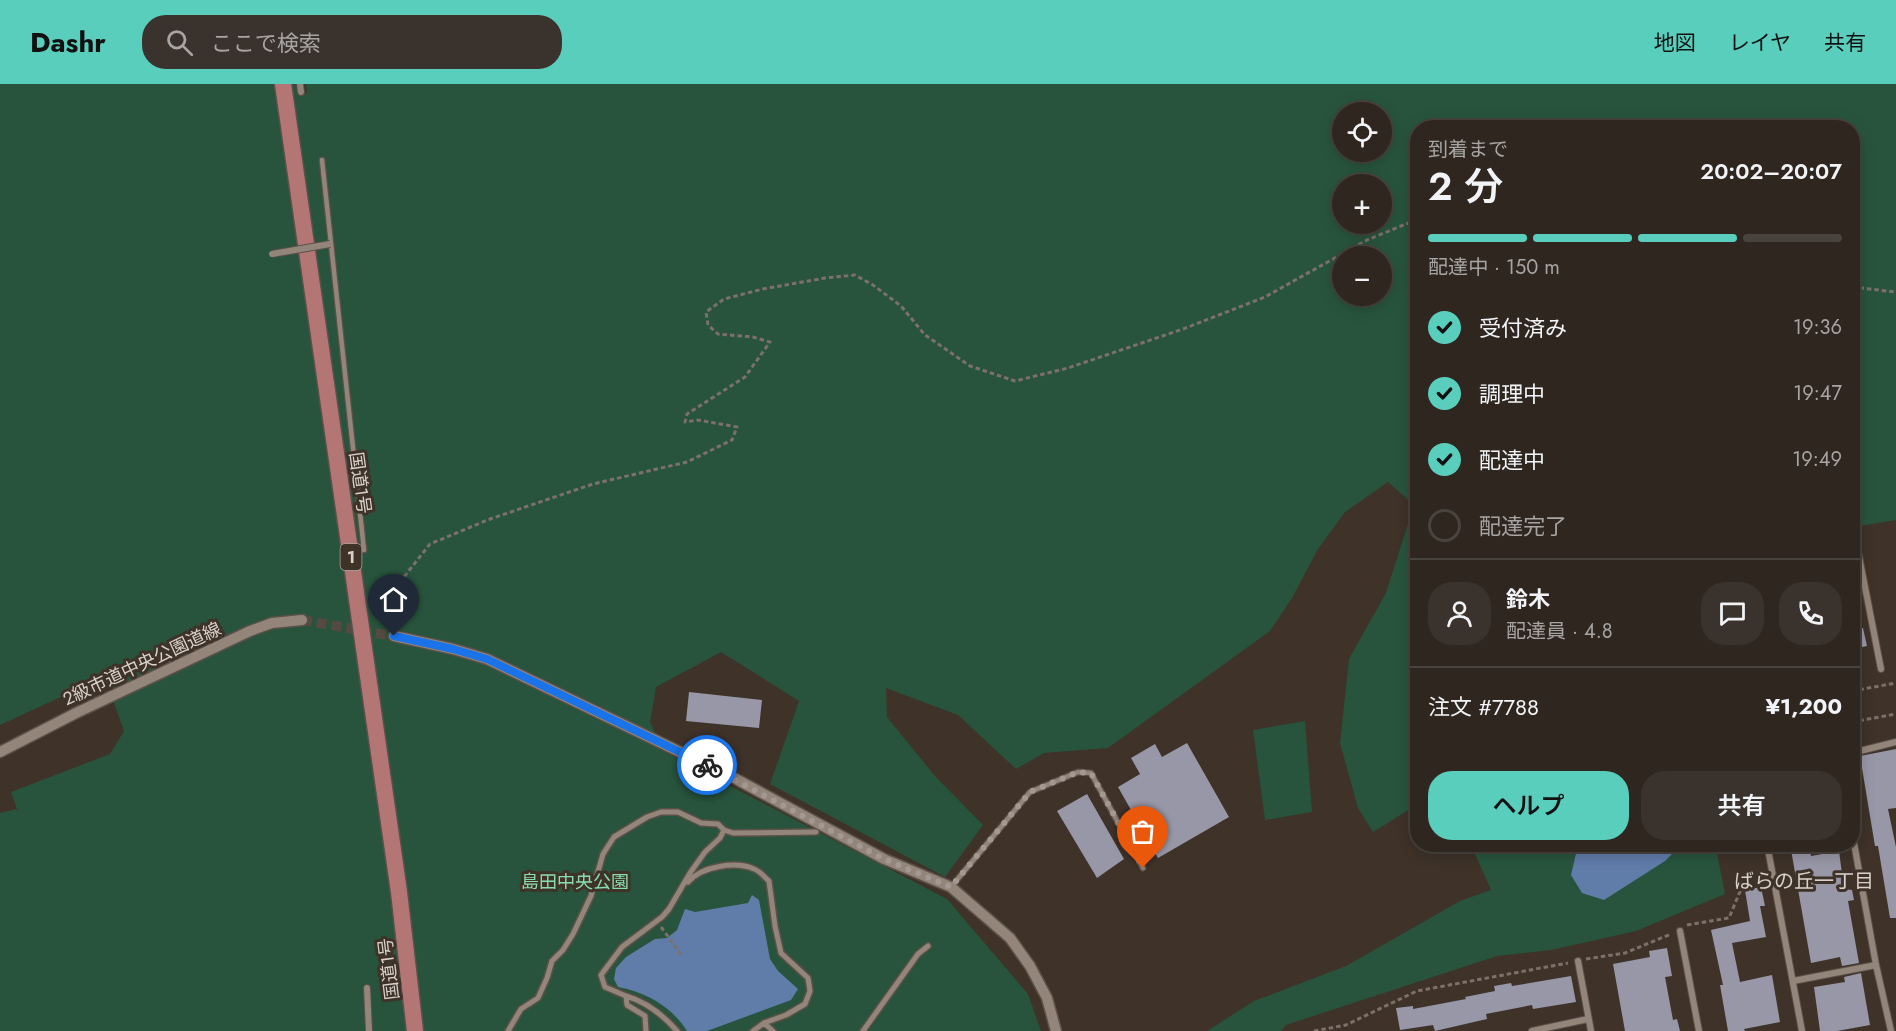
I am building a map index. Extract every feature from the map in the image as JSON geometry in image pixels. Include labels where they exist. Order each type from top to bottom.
[{"type":"highway","name":"国道1号","points":[[283,84],[399,892],[415,1031]]},
{"type":"street","points":[[300,84],[301,92]]},
{"type":"street","points":[[272,254],[330,244]]},
{"type":"street","points":[[1860,561],[1881,669]]},
{"type":"street","name":"2級市道中央公園道線","points":[[0,752],[78,712],[250,631],[272,623],[302,620]]},
{"type":"street","points":[[394,636],[487,659],[734,778],[884,859],[951,887],[1010,938],[1030,966],[1047,998],[1056,1031]]},
{"type":"street","points":[[1860,751],[1896,742]]},
{"type":"street","points":[[507,1031],[521,1009],[538,998],[552,961],[563,950],[591,896],[603,854],[614,837],[646,817],[662,812],[678,812],[701,823],[718,824],[724,830],[734,833],[816,832]]},
{"type":"street","points":[[677,1031],[665,1017],[639,1000],[605,987],[600,975],[622,946],[662,917],[705,852],[720,838],[724,830]]},
{"type":"street","points":[[1768,852],[1802,1031]]},
{"type":"street","points":[[1856,852],[1876,965],[1891,1031]]},
{"type":"street","points":[[681,890],[691,878],[709,870],[735,864],[756,870],[769,881],[781,953],[808,978],[810,991],[805,1004],[786,1015],[764,1023],[753,1031]]},
{"type":"street","points":[[1680,931],[1699,1031]]},
{"type":"street","points":[[863,1031],[918,954],[928,946]]},
{"type":"street","points":[[1578,961],[1591,1031]]},
{"type":"street","points":[[1793,981],[1876,965]]},
{"type":"street","points":[[367,988],[369,1031]]},
{"type":"street","points":[[626,996],[627,1005],[645,1016],[646,1031]]},
{"type":"street","points":[[1532,1031],[1588,1019]]},
{"type":"street","points":[[764,1023],[773,1031]]},
{"type":"lane","points":[[322,160],[364,550]]},
{"type":"lane","points":[[951,887],[1030,792],[1078,772],[1091,773],[1143,868]]},
{"type":"path","points":[[388,626],[400,582],[430,544],[490,519],[593,484],[687,462],[732,440],[737,427],[698,420],[685,422],[687,414],[745,377],[770,342],[753,337],[718,334],[708,325],[706,312],[724,299],[763,289],[855,275],[901,306],[925,335],[970,366],[1015,381],[1068,368],[1183,329],[1265,297],[1367,240],[1410,222]]},
{"type":"path","points":[[1860,288],[1896,292]]},
{"type":"path","points":[[1860,690],[1896,683]]},
{"type":"path","points":[[1860,721],[1896,714]]},
{"type":"path","points":[[1314,1031],[1346,1025],[1417,991],[1625,953],[1680,931],[1688,924],[1728,918],[1746,877],[1772,874]]},
{"type":"path","points":[[661,926],[683,957]]},
{"type":"green space","name":"島田中央公園","points":[[0,84],[301,84],[307,95],[306,84],[1896,84],[1896,520],[1860,526],[1860,120],[1410,120],[1410,501],[1388,482],[1345,512],[1318,549],[1292,598],[1270,631],[1108,748],[1044,753],[1016,769],[958,715],[886,688],[887,717],[934,775],[983,825],[945,877],[770,784],[799,701],[721,652],[656,687],[650,722],[665,752],[947,899],[1028,994],[1041,1031],[0,1031],[0,813],[17,809],[11,792],[110,754],[124,731],[107,684],[102,678],[0,725]]},
{"type":"green space","points":[[1410,518],[1410,808],[1373,832],[1358,808],[1340,743],[1349,659],[1386,593]]},
{"type":"green space","points":[[1305,721],[1312,812],[1265,820],[1253,730]]},
{"type":"green space","points":[[1474,852],[1717,852],[1725,894],[1636,931],[1551,950],[1497,956],[1286,1025],[1281,1031],[1207,1031],[1254,1001],[1346,966],[1460,901],[1491,890]]},
{"type":"water","points":[[1576,852],[1672,852],[1665,861],[1604,900],[1582,893],[1571,875]]},
{"type":"water","points":[[752,895],[759,900],[770,959],[778,971],[798,989],[791,1000],[707,1031],[687,1031],[674,1015],[657,1002],[618,987],[614,979],[616,968],[626,957],[655,939],[667,938],[677,930],[685,909],[695,912],[748,903]]},
{"type":"building","points":[[1863,628],[1867,646],[1860,647],[1860,629]]},
{"type":"building","points":[[689,692],[762,700],[759,728],[686,721]]},
{"type":"building","points":[[1187,743],[1229,817],[1158,858],[1118,787],[1140,774],[1131,758],[1155,744],[1162,757]]},
{"type":"building","points":[[1896,749],[1896,808],[1888,809],[1896,847],[1896,918],[1890,918],[1860,756]]},
{"type":"building","points":[[1087,794],[1124,859],[1097,878],[1057,811]]},
{"type":"building","points":[[1791,852],[1810,852],[1811,856],[1839,852],[1844,889],[1852,890],[1854,900],[1848,901],[1859,963],[1842,966],[1840,957],[1811,963]]},
{"type":"building","points":[[1761,887],[1765,906],[1760,906],[1766,937],[1732,943],[1740,982],[1772,975],[1780,1022],[1744,1029],[1745,1031],[1728,1031],[1720,985],[1723,985],[1711,930],[1750,921],[1745,890]]},
{"type":"building","points":[[1667,948],[1672,976],[1665,977],[1673,1020],[1677,1019],[1680,1031],[1625,1031],[1613,964],[1650,957],[1649,951]]},
{"type":"building","points":[[1861,973],[1870,1025],[1837,1031],[1820,1031],[1814,987],[1845,982],[1844,977]]},
{"type":"building","points":[[1571,976],[1576,1002],[1533,1009],[1532,1005],[1486,1014],[1487,1019],[1435,1031],[1433,1025],[1400,1030],[1396,1008],[1413,1006],[1413,1009],[1495,991],[1494,986],[1511,983],[1512,986]]},
{"type":"tunnel","points":[[302,620],[394,636]]},
{"type":"way so far","points":[[707,765],[884,859],[951,887],[1030,792],[1078,772],[1091,773],[1143,868]]},
{"type":"district","name":"ばらの丘一丁目","points":[[1804,881]]},
{"type":"route","points":[[394,636],[487,659],[707,765]]}]
